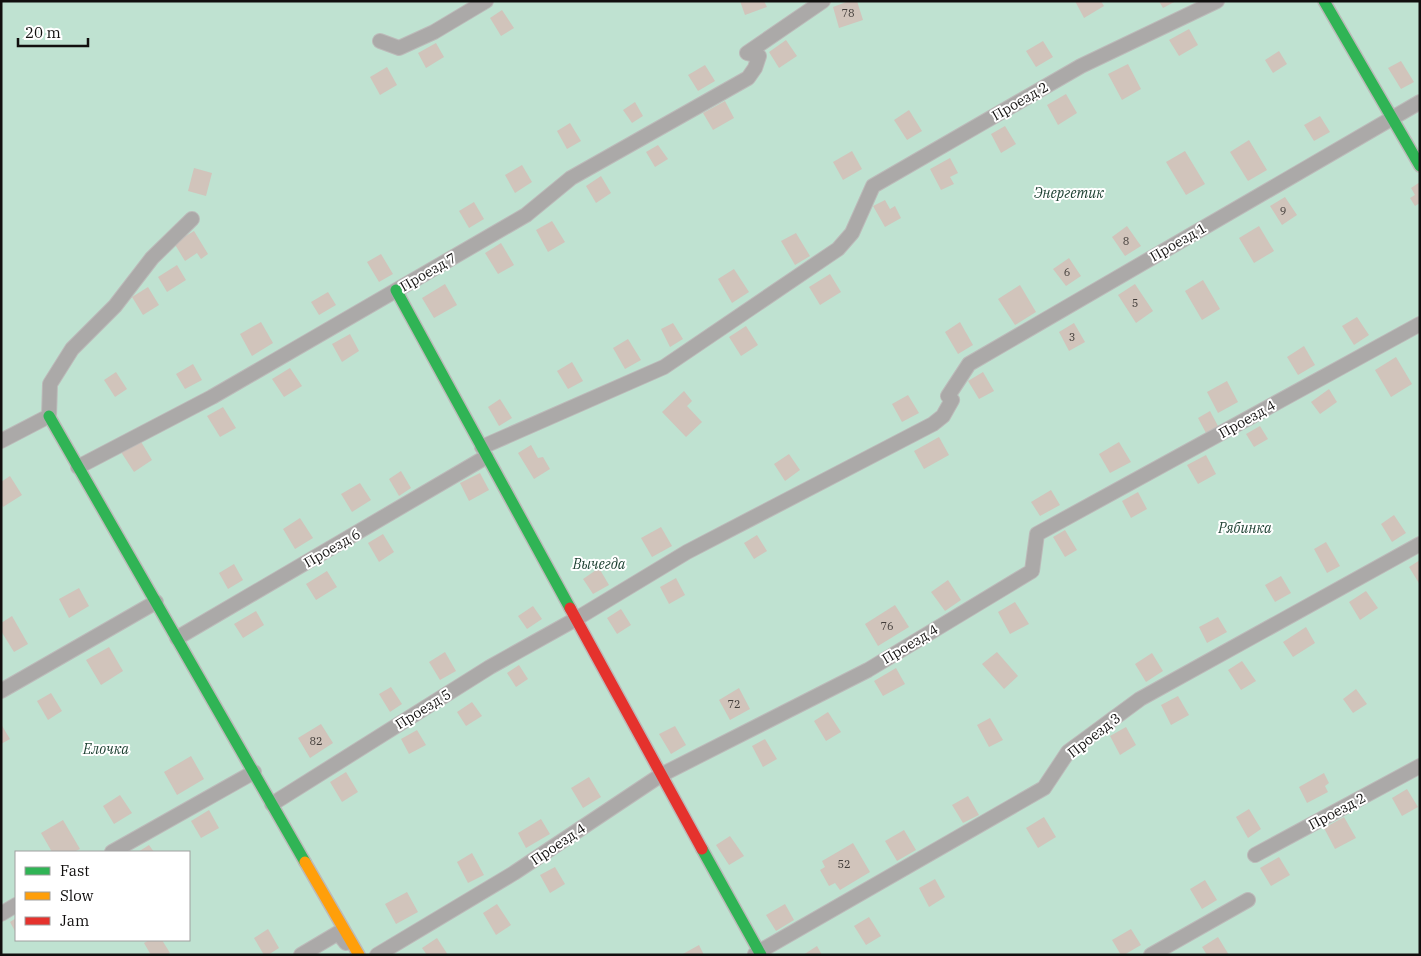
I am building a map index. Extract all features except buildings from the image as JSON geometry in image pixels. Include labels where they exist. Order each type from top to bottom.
[{"type":"street","points":[[1324,1],[1420,166]]},
{"type":"street","points":[[396,290],[758,954]]},
{"type":"street","points":[[49,416],[358,955]]},
{"type":"lane","points":[[380,41],[399,48],[434,32],[486,1]]},
{"type":"lane","name":"Проезд 7","points":[[78,467],[212,397],[526,215],[571,178],[748,78],[755,68],[759,56],[747,53],[823,1]]},
{"type":"lane","name":"Проезд 2","points":[[484,452],[664,367],[838,249],[852,233],[873,186],[1081,66],[1217,1]]},
{"type":"lane","name":"Проезд 1","points":[[576,619],[687,552],[932,424],[943,416],[952,400],[948,396],[969,364],[1420,102]]},
{"type":"lane","points":[[1,441],[49,416],[50,384],[72,349],[115,306],[152,258],[192,219]]},
{"type":"lane","name":"Проезд 4","points":[[378,955],[514,873],[661,775],[868,670],[1032,571],[1037,534],[1420,324]]},
{"type":"lane","name":"Проезд 6","points":[[177,638],[484,452]]},
{"type":"lane","name":"Проезд 3","points":[[758,954],[1044,788],[1068,752],[1140,699],[1420,544]]},
{"type":"lane","points":[[1,691],[156,602]]},
{"type":"lane","name":"Проезд 5","points":[[272,804],[490,667],[576,619]]},
{"type":"lane","name":"Проезд 2","points":[[1255,855],[1420,766]]},
{"type":"lane","points":[[114,851],[254,772]]},
{"type":"lane","points":[[1151,955],[1248,900]]},
{"type":"lane","points":[[1,914],[15,906]]},
{"type":"lane","points":[[301,955],[338,934],[358,955]]},
{"type":"green space","points":[[1,1],[1420,1],[1420,955],[1,955]]},
{"type":"traffic: fast","points":[[1324,1],[1420,166]]},
{"type":"traffic: fast","points":[[396,290],[570,608]]},
{"type":"traffic: fast","points":[[49,416],[305,862]]},
{"type":"traffic: fast","points":[[702,849],[761,955]]},
{"type":"traffic: slow","points":[[305,862],[359,955]]},
{"type":"traffic: jam","points":[[570,608],[702,849]]},
{"type":"park label","name":"Энергетик","points":[[1069,193]]},
{"type":"park label","name":"Рябинка","points":[[1245,528]]},
{"type":"park label","name":"Вычегда","points":[[599,564]]},
{"type":"park label","name":"Елочка","points":[[106,749]]}]
